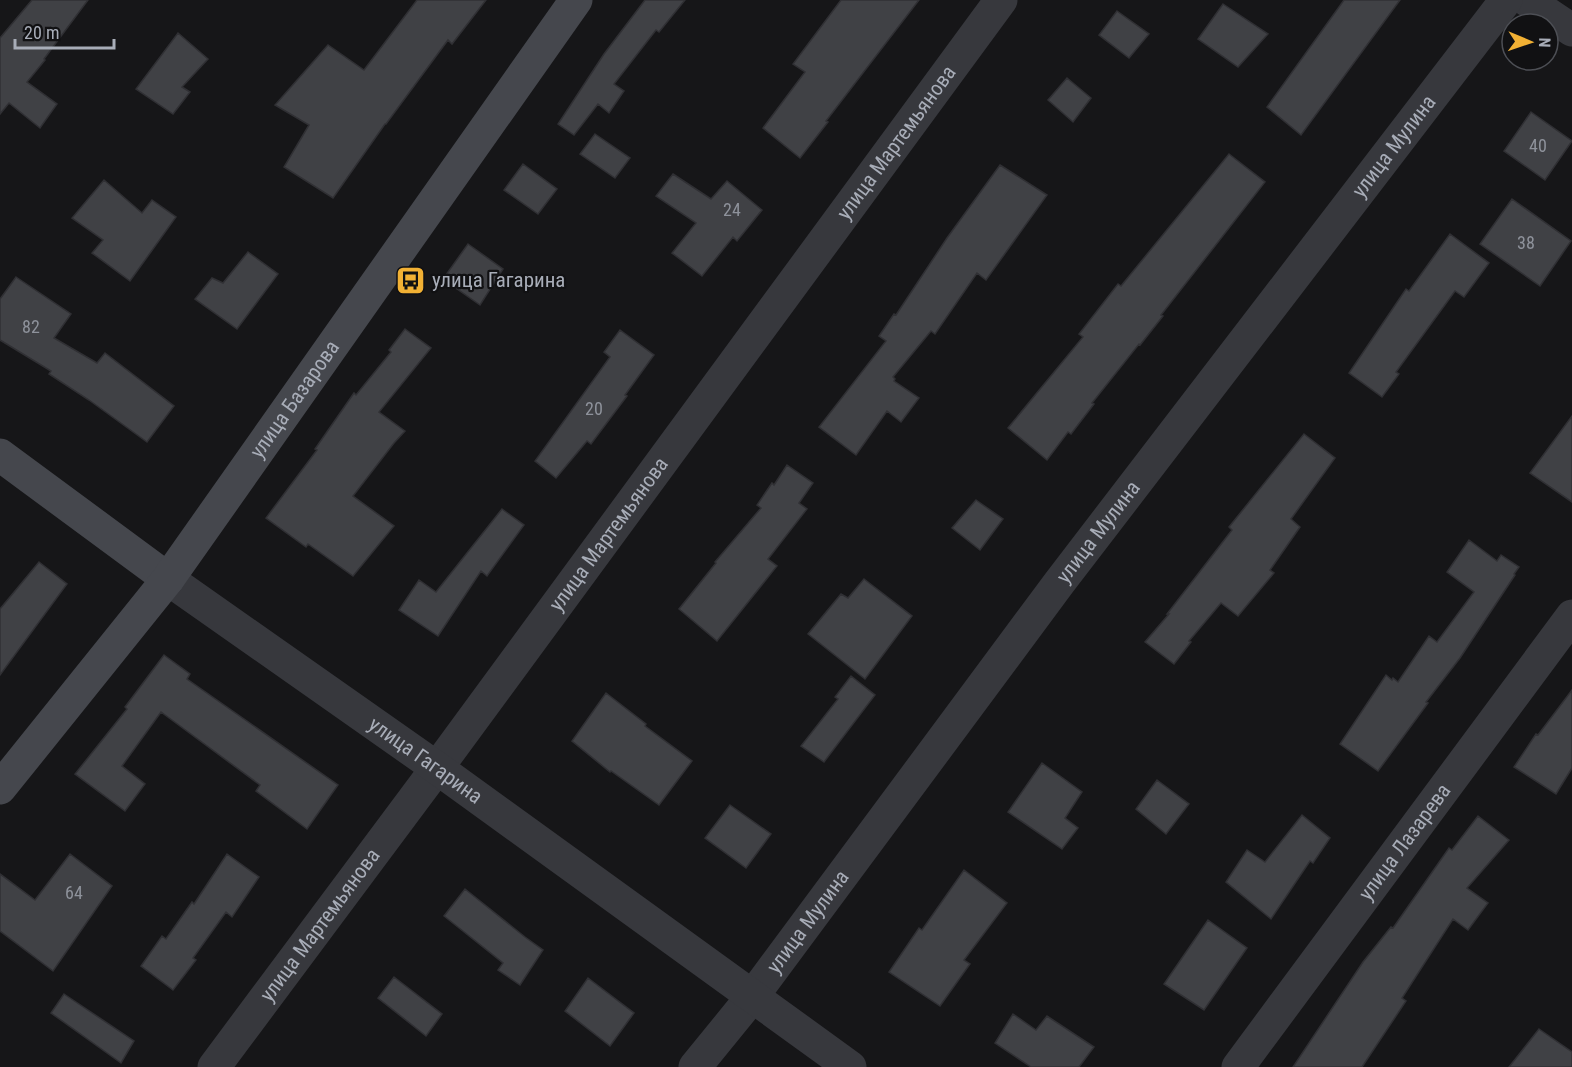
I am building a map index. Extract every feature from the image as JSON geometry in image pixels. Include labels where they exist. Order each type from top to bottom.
[{"type":"main road","name":"улица Базарова","points":[[0,788],[168,579],[576,0]]},
{"type":"main road","name":"улица Гагарина","points":[[0,455],[168,579]]},
{"type":"street","name":"улица Мартемьянова","points":[[213,1067],[437,768],[1001,0]]},
{"type":"street","name":"улица Мулина","points":[[695,1067],[752,997],[1059,583],[1506,0]]},
{"type":"street","points":[[1527,0],[1572,30]]},
{"type":"street","name":"улица Гагарина","points":[[168,579],[437,768],[850,1067]]},
{"type":"street","name":"улица Лазарева","points":[[1238,1067],[1572,616]]},
{"type":"building","points":[[32,0],[88,0],[27,82],[57,104],[40,128],[9,103],[0,114],[0,38]]},
{"type":"building","points":[[417,0],[486,0],[452,44],[448,40],[333,198],[284,167],[309,125],[275,105],[328,45],[364,70]]},
{"type":"building","points":[[645,0],[685,0],[659,32],[656,30],[614,84],[624,91],[609,113],[598,104],[574,135],[558,124],[604,54]]},
{"type":"building","points":[[841,0],[919,0],[800,158],[763,128],[805,72],[793,64]]},
{"type":"building","points":[[1344,0],[1400,0],[1301,135],[1267,107]]},
{"type":"building","points":[[1223,4],[1268,34],[1238,67],[1198,39]]},
{"type":"building","points":[[1117,11],[1149,34],[1129,58],[1099,35]]},
{"type":"building","points":[[178,33],[208,59],[182,87],[190,92],[173,114],[136,89]]},
{"type":"building","points":[[1067,78],[1091,98],[1073,122],[1048,100]]},
{"type":"building","points":[[1531,112],[1572,141],[1545,180],[1504,151]]},
{"type":"building","points":[[595,134],[630,158],[615,178],[580,154]]},
{"type":"building","points":[[1229,154],[1265,182],[1161,315],[1163,316],[1092,403],[1094,404],[1071,434],[1068,432],[1047,460],[1008,428],[1083,337],[1079,334],[1118,284],[1121,286]]},
{"type":"building","points":[[523,164],[557,189],[538,214],[504,190]]},
{"type":"building","points":[[1000,165],[1047,195],[986,280],[977,273],[935,334],[931,331],[893,377],[894,381],[919,398],[901,422],[887,411],[856,455],[819,427],[886,341],[879,336]]},
{"type":"building","points":[[673,174],[711,199],[727,181],[762,210],[737,241],[733,237],[702,276],[672,253],[696,223],[656,196]]},
{"type":"building","points":[[104,180],[142,213],[152,200],[176,217],[130,281],[92,253],[103,240],[72,218]]},
{"type":"building","points":[[1512,199],[1571,241],[1540,286],[1480,244]]},
{"type":"building","points":[[1450,234],[1489,263],[1464,297],[1455,291],[1396,372],[1399,374],[1382,397],[1349,373],[1406,289],[1409,291]]},
{"type":"building","points":[[468,244],[503,269],[480,305],[443,279]]},
{"type":"building","points":[[248,252],[278,274],[237,329],[195,299],[212,278],[223,283]]},
{"type":"building","points":[[16,277],[71,314],[54,338],[97,363],[105,353],[174,406],[147,442],[49,374],[51,371],[0,340],[0,299]]},
{"type":"building","points":[[405,329],[431,348],[379,412],[405,431],[353,496],[394,526],[353,576],[308,544],[306,547],[266,518],[317,450],[315,449],[354,393],[356,395],[391,352],[389,350]]},
{"type":"building","points":[[620,330],[654,355],[591,444],[587,441],[556,478],[535,461],[610,357],[604,352]]},
{"type":"building","points":[[1572,416],[1572,502],[1530,473]]},
{"type":"building","points":[[1304,434],[1335,458],[1291,519],[1300,527],[1270,570],[1274,573],[1238,616],[1221,603],[1189,641],[1191,642],[1174,664],[1145,642],[1232,530],[1229,527]]},
{"type":"building","points":[[787,465],[813,483],[799,503],[807,509],[768,559],[777,566],[717,641],[679,609],[761,508],[757,505]]},
{"type":"building","points":[[976,500],[1003,519],[980,550],[952,528]]},
{"type":"building","points":[[502,509],[524,525],[487,576],[481,571],[438,636],[399,610],[419,580],[436,592]]},
{"type":"building","points":[[1469,540],[1497,561],[1501,555],[1519,567],[1460,658],[1378,771],[1340,744],[1386,675],[1398,682],[1429,636],[1437,642],[1474,592],[1447,572]]},
{"type":"building","points":[[39,562],[67,584],[0,675],[0,609]]},
{"type":"building","points":[[864,579],[912,616],[865,679],[808,634],[841,594],[848,598]]},
{"type":"building","points":[[164,655],[190,674],[187,679],[338,785],[307,829],[256,791],[260,785],[161,712],[122,766],[145,784],[125,811],[75,774],[127,709],[125,707]]},
{"type":"building","points":[[851,676],[875,695],[824,762],[801,746],[838,699],[835,697]]},
{"type":"building","points":[[1572,690],[1572,768],[1556,794],[1514,767],[1536,734],[1538,735]]},
{"type":"building","points":[[606,693],[692,761],[659,805],[610,772],[572,741]]},
{"type":"building","points":[[1042,763],[1082,792],[1065,818],[1078,828],[1062,849],[1008,812]]},
{"type":"building","points":[[1157,780],[1189,804],[1166,834],[1136,809]]},
{"type":"building","points":[[730,805],[771,834],[746,868],[705,838]]},
{"type":"building","points":[[1302,815],[1330,838],[1313,863],[1310,861],[1271,919],[1226,882],[1247,850],[1265,862]]},
{"type":"building","points":[[1478,816],[1509,840],[1467,888],[1488,903],[1468,930],[1453,919],[1402,998],[1406,1001],[1362,1067],[1293,1067],[1363,962],[1391,927],[1393,928],[1449,848],[1452,850]]},
{"type":"building","points":[[70,854],[112,886],[53,971],[0,931],[0,874],[35,900]]},
{"type":"building","points":[[227,854],[259,877],[232,917],[226,912],[193,958],[196,960],[173,990],[141,966],[162,936],[166,939],[192,902],[194,904]]},
{"type":"building","points":[[964,870],[1007,903],[964,960],[970,964],[940,1006],[889,972],[919,928],[922,930]]},
{"type":"building","points":[[465,889],[543,950],[520,985],[498,970],[503,963],[444,916]]},
{"type":"building","points":[[1208,920],[1247,948],[1204,1010],[1164,984]]},
{"type":"building","points":[[394,977],[442,1014],[426,1036],[378,998]]},
{"type":"building","points":[[588,978],[634,1013],[610,1046],[565,1011]]},
{"type":"building","points":[[64,994],[134,1041],[121,1063],[51,1013]]},
{"type":"building","points":[[1013,1014],[1036,1030],[1047,1016],[1094,1047],[1079,1067],[1031,1067],[995,1043]]},
{"type":"building","points":[[1539,1029],[1572,1052],[1572,1067],[1509,1067]]},
{"type":"place","name":"улица Гагарина","points":[[411,280]]}]
